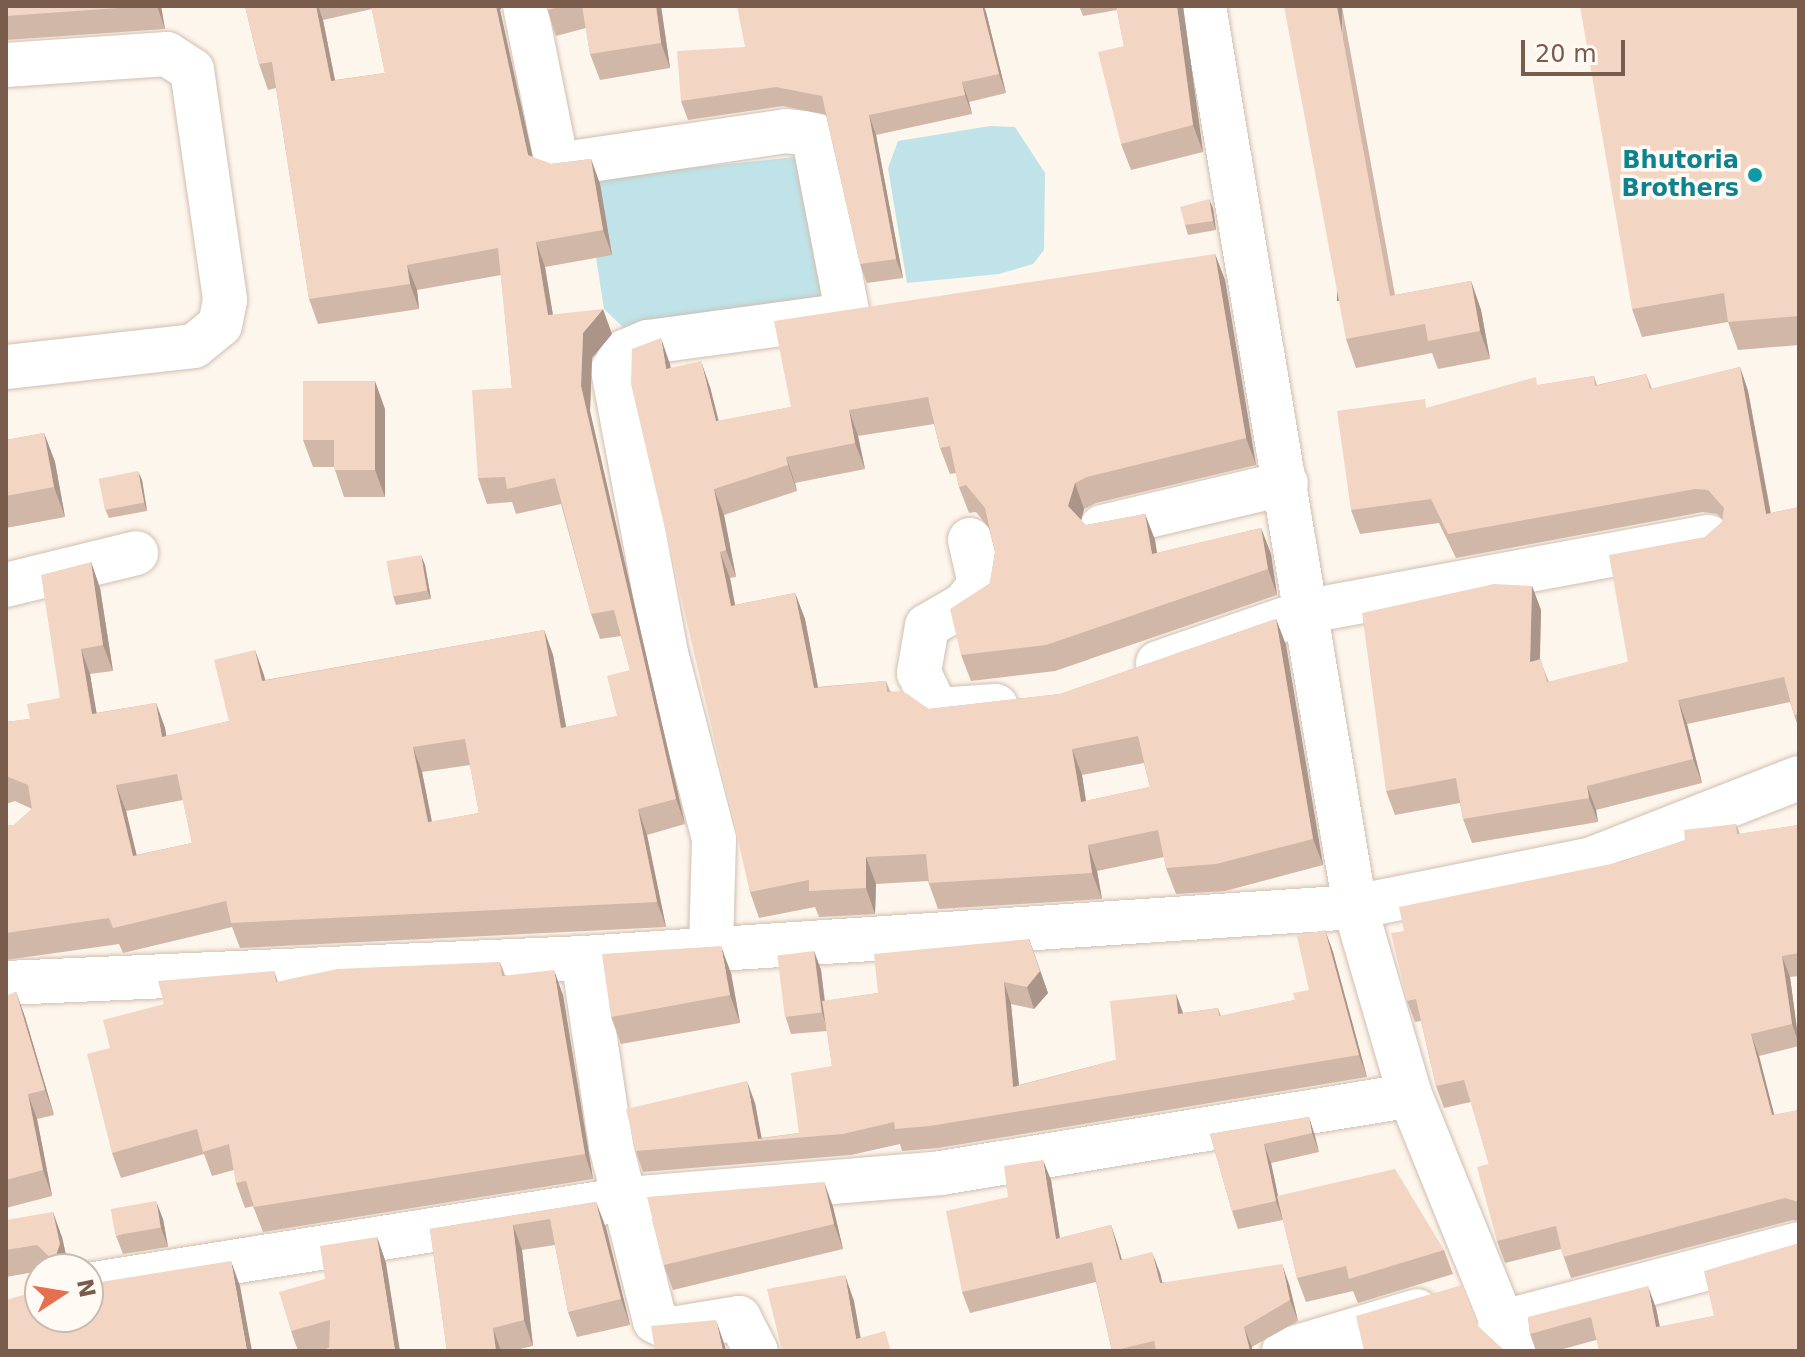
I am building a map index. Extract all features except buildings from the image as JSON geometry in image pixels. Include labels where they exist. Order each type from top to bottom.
[{"type":"street","points":[[525,6],[557,165],[786,131],[813,134],[848,316]]},
{"type":"street","points":[[1204,6],[1308,611],[1355,907],[1410,1095],[1500,1322]]},
{"type":"street","points":[[6,65],[167,54],[192,70],[225,300],[220,325],[194,346],[6,367]]},
{"type":"street","points":[[1201,259],[1247,251]]},
{"type":"street","points":[[711,947],[714,839],[666,653],[613,370],[624,352],[648,342],[894,308]]},
{"type":"street","points":[[1102,527],[1286,483]]},
{"type":"street","points":[[1118,679],[1308,611],[1708,537]]},
{"type":"street","points":[[970,540],[980,584],[965,604],[927,626],[918,645],[925,693],[937,710],[956,712],[1031,701]]},
{"type":"street","points":[[6,585],[136,553]]},
{"type":"street","points":[[6,983],[583,958],[711,947],[1355,907],[1592,859],[1799,778]]},
{"type":"street","points":[[583,958],[626,1199],[655,1321],[672,1329],[739,1318],[756,1351]]},
{"type":"street","points":[[104,1282],[626,1199],[941,1173],[1410,1095]]},
{"type":"street","points":[[1284,1351],[1500,1322],[1799,1244]]},
{"type":"water","points":[[990,126],[1015,127],[1045,173],[1044,250],[1033,264],[999,274],[907,283],[888,168],[898,141]]},
{"type":"water","points":[[804,156],[821,300],[626,330],[604,309],[584,179]]},
{"type":"place","name":"Bhutoria Brothers","points":[[1755,175]]}]
